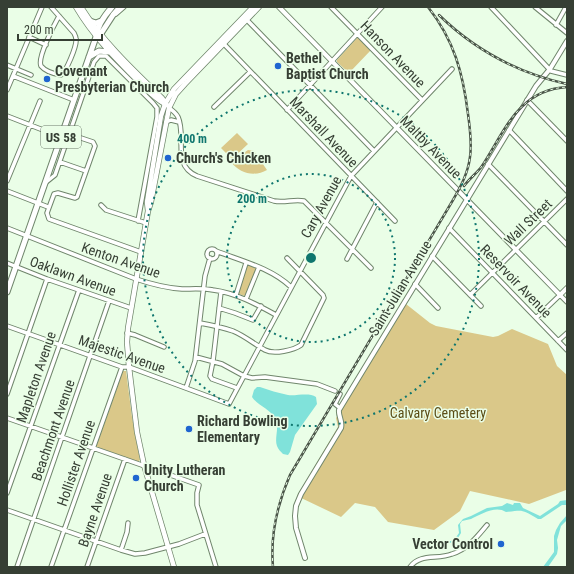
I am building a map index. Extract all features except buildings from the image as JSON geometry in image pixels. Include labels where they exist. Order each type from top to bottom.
[{"type":"main road","points":[[76,7],[88,27],[98,34],[162,98],[165,104]]},
{"type":"main road","points":[[81,7],[98,34],[108,55]]},
{"type":"main road","name":"US 58","points":[[7,292],[103,19],[112,7]]},
{"type":"main road","name":"US 58","points":[[98,34],[120,7]]},
{"type":"main road","points":[[148,211],[147,202],[161,116],[165,104],[174,89],[222,42],[245,18],[253,7]]},
{"type":"main road","points":[[245,18],[259,7]]},
{"type":"main road","points":[[90,21],[97,23],[103,19]]},
{"type":"main road","points":[[174,567],[144,465],[135,417],[129,367],[127,333],[148,211],[169,108],[176,94],[222,42]]},
{"type":"main road","points":[[89,58],[99,51],[108,55],[155,98],[169,108]]},
{"type":"street","points":[[7,90],[42,7]]},
{"type":"street","points":[[51,7],[59,16],[76,38],[76,43],[63,74],[45,70],[40,59],[59,16]]},
{"type":"street","points":[[113,15],[124,7]]},
{"type":"street","name":"Maltby Avenue","points":[[279,7],[567,302]]},
{"type":"street","name":"Hanson Avenue","points":[[331,7],[422,100]]},
{"type":"street","points":[[287,110],[382,7]]},
{"type":"street","points":[[535,7],[567,33]]},
{"type":"street","points":[[556,25],[566,7]]},
{"type":"street","points":[[494,8],[550,69],[554,72],[567,75]]},
{"type":"street","points":[[245,18],[374,151]]},
{"type":"street","points":[[29,37],[46,44]]},
{"type":"street","name":"Saint Julian Avenue","points":[[340,408],[527,100],[538,83],[550,69],[567,41]]},
{"type":"street","name":"Marshall Avenue","points":[[222,42],[395,222]]},
{"type":"street","points":[[45,183],[55,175],[94,62],[99,56],[108,55],[157,108],[157,117],[138,221]]},
{"type":"street","points":[[7,65],[31,75]]},
{"type":"street","name":"Cary Avenue","points":[[229,404],[351,176],[452,69]]},
{"type":"street","points":[[214,107],[250,72]]},
{"type":"street","points":[[13,76],[74,100]]},
{"type":"street","points":[[527,100],[567,141]]},
{"type":"street","points":[[7,181],[40,101]]},
{"type":"street","points":[[169,108],[176,114],[179,122],[183,163],[187,171],[197,176],[274,202],[282,203],[296,200],[304,201],[326,221],[371,268]]},
{"type":"street","points":[[7,116],[62,135],[70,134],[95,143],[76,198]]},
{"type":"street","points":[[166,122],[172,120],[179,122]]},
{"type":"street","points":[[509,130],[567,191]]},
{"type":"street","points":[[60,162],[86,171]]},
{"type":"street","points":[[488,164],[567,245]]},
{"type":"street","points":[[7,191],[48,207]]},
{"type":"street","points":[[81,199],[55,193],[52,196],[46,213],[49,218],[141,252]]},
{"type":"street","name":"Wall Street","points":[[470,295],[567,199]]},
{"type":"street","points":[[347,259],[377,202]]},
{"type":"street","points":[[101,205],[106,210],[146,223]]},
{"type":"street","name":"Kenton Avenue","points":[[7,228],[136,279],[156,285],[204,289],[236,295],[261,306],[276,315]]},
{"type":"street","name":"Reservoir Avenue","points":[[449,228],[567,350]]},
{"type":"street","points":[[186,388],[194,368],[205,276],[210,258],[208,255],[209,251],[212,249],[269,271],[291,287]]},
{"type":"street","points":[[216,251],[216,257]]},
{"type":"street","points":[[210,258],[212,259],[227,256]]},
{"type":"street","points":[[432,256],[481,306]]},
{"type":"street","points":[[200,323],[234,331],[268,351],[294,350],[301,345],[324,298],[300,270],[287,258]]},
{"type":"street","name":"Oaklawn Avenue","points":[[7,263],[47,279],[131,308]]},
{"type":"street","points":[[236,295],[246,263]]},
{"type":"street","points":[[246,299],[259,267]]},
{"type":"street","points":[[7,394],[47,279]]},
{"type":"street","points":[[414,284],[438,308]]},
{"type":"street","points":[[536,318],[567,288]]},
{"type":"street","name":"Mapleton Avenue","points":[[7,493],[79,290]]},
{"type":"street","points":[[221,292],[210,378],[237,388]]},
{"type":"street","name":"Beachmont Avenue","points":[[17,567],[110,301]]},
{"type":"street","points":[[219,308],[253,320],[261,306]]},
{"type":"street","name":"Majestic Avenue","points":[[7,326],[122,367],[129,367],[229,404]]},
{"type":"street","points":[[127,333],[135,334],[164,347]]},
{"type":"street","points":[[558,341],[567,333]]},
{"type":"street","points":[[196,356],[213,361],[244,376],[252,378],[265,377],[317,384],[335,391]]},
{"type":"street","name":"Hollister Avenue","points":[[51,567],[122,367]]},
{"type":"street","points":[[305,558],[296,528],[294,516],[296,506],[301,494],[341,428],[342,421],[338,414],[340,408],[335,404],[340,394]]},
{"type":"street","points":[[7,418],[199,485],[197,505],[216,567]]},
{"type":"street","name":"Bayne Avenue","points":[[87,567],[125,459]]},
{"type":"street","points":[[7,510],[130,553],[140,554],[178,544],[205,534]]},
{"type":"street","points":[[121,550],[127,532],[128,523]]},
{"type":"street","points":[[410,567],[414,562],[420,559],[446,556],[462,550],[474,540],[487,525]]},
{"type":"green space","points":[[357,38],[359,38],[371,50],[349,73],[337,62],[337,60]]},
{"type":"green space","points":[[237,133],[248,144],[232,159],[221,148]]},
{"type":"green space","points":[[248,150],[254,151],[267,170],[253,174],[243,172],[231,162]]},
{"type":"green space","points":[[248,265],[256,268],[256,270],[245,296],[239,294],[238,292]]},
{"type":"green space","name":"Calvary Cemetery","points":[[406,304],[436,326],[493,337],[512,329],[548,344],[557,366],[567,375],[566,490],[529,504],[470,491],[460,511],[434,530],[388,522],[375,507],[355,503],[341,517],[297,496],[338,427],[336,418]]},
{"type":"green space","points":[[123,371],[126,371],[132,417],[140,460],[138,462],[96,447]]},
{"type":"water","points":[[257,387],[288,395],[306,394],[316,397],[317,404],[295,435],[288,455],[283,454],[277,446],[277,425],[275,418],[252,397],[254,390]]},
{"type":"water","points":[[567,500],[567,505],[562,505],[541,519],[522,511],[506,512],[498,509],[488,511],[471,519],[462,521],[460,524],[461,533],[456,541],[434,548],[418,545],[438,546],[454,540],[459,533],[458,525],[463,519],[487,508],[502,506],[507,503],[513,505],[514,503],[520,503],[523,508],[540,516],[560,501]]},
{"type":"water","points":[[567,515],[567,520],[561,526],[557,540],[557,554],[548,567],[543,567],[554,552],[554,536],[556,530]]},
{"type":"railway","points":[[273,567],[272,555],[274,531],[278,509],[290,475],[453,200],[468,168],[471,152],[470,136],[466,99],[460,71],[445,32],[428,7]]},
{"type":"railway","points":[[439,15],[453,28],[498,59],[532,74],[567,84]]},
{"type":"railway","points":[[464,186],[482,166],[506,126],[525,104],[536,96],[550,90],[567,87]]},
{"type":"place","name":"Bethel Baptist Church","points":[[278,66]]},
{"type":"place","name":"Covenant Presbyterian Church","points":[[47,79]]},
{"type":"place","name":"Church's Chicken","points":[[168,158]]},
{"type":"place","name":"Richard Bowling Elementary","points":[[189,429]]},
{"type":"place","name":"Unity Lutheran Church","points":[[136,478]]},
{"type":"place","name":"Vector Control","points":[[501,544]]}]
